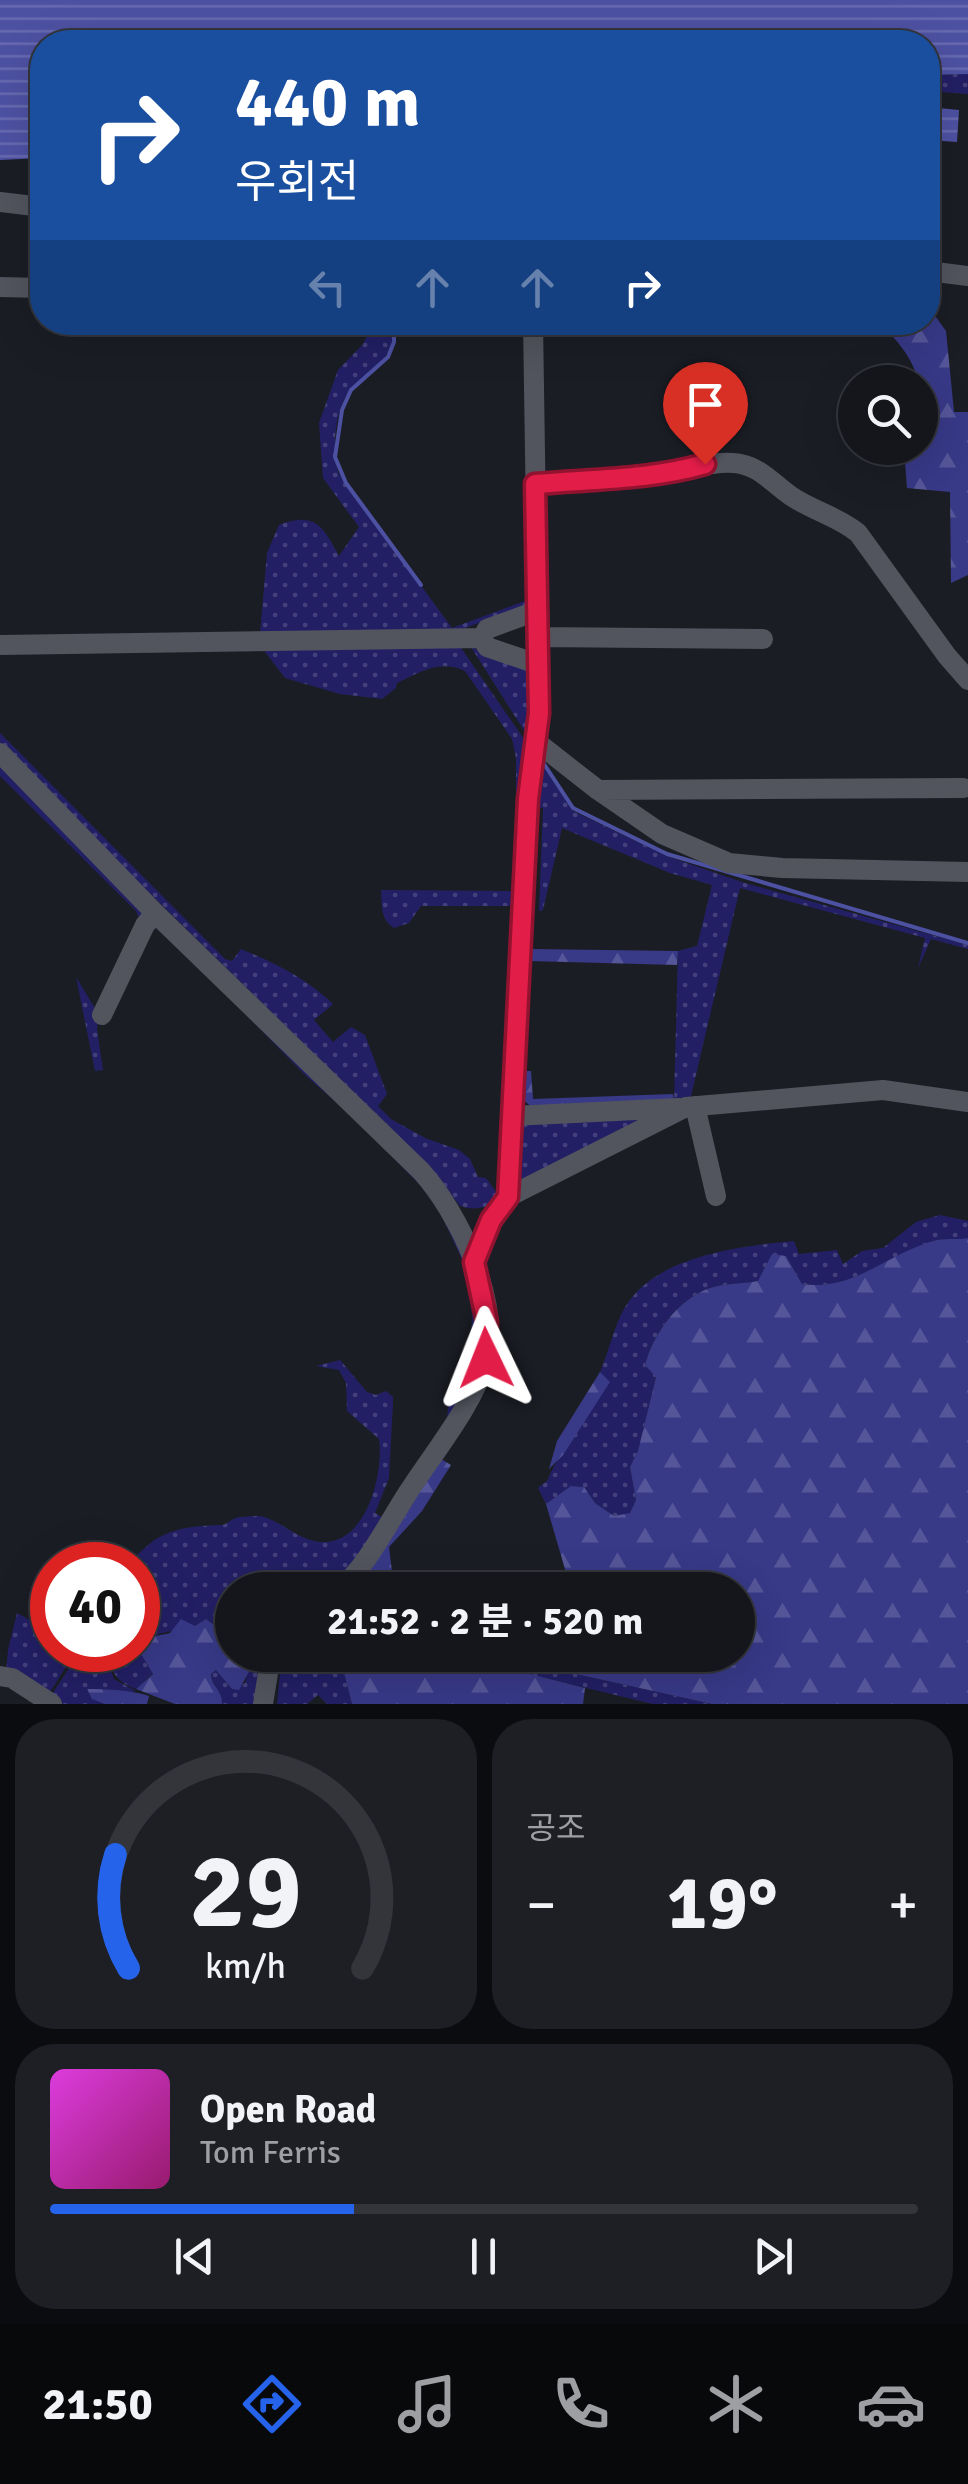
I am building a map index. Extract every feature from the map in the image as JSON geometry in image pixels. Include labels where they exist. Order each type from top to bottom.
[{"type":"street","points":[[0,202],[30,206]]},
{"type":"street","points":[[940,272],[968,276]]},
{"type":"street","points":[[0,287],[30,288]]},
{"type":"street","points":[[508,1197],[528,799],[539,713],[533,335]]},
{"type":"street","points":[[535,484],[632,478],[705,464],[735,462],[753,467],[792,496],[834,515],[858,533],[968,680]]},
{"type":"street","points":[[482,638],[487,629],[536,611]]},
{"type":"street","points":[[538,637],[763,640]]},
{"type":"street","points":[[0,644],[482,638]]},
{"type":"street","points":[[482,638],[488,647],[537,664]]},
{"type":"street","points":[[534,740],[662,834],[729,863],[782,868],[968,872]]},
{"type":"street","points":[[0,753],[155,912],[421,1171],[457,1220],[474,1262],[488,1340],[480,1376],[353,1572]]},
{"type":"street","points":[[598,790],[963,788]]},
{"type":"street","points":[[102,1016],[144,926],[155,912]]},
{"type":"street","points":[[512,1116],[690,1107],[883,1090],[968,1102]]},
{"type":"street","points":[[690,1107],[716,1196]]},
{"type":"street","points":[[474,1262],[491,1220],[508,1197],[690,1107]]},
{"type":"street","points":[[264,1704],[269,1672]]},
{"type":"street","points":[[0,1676],[12,1678],[52,1704]]},
{"type":"shaded area","points":[[0,0],[968,0],[968,74],[940,75],[940,30],[30,30],[30,159],[0,160]]},
{"type":"shaded area","points":[[968,74],[968,94],[940,92],[940,75]]},
{"type":"shaded area","points":[[940,108],[959,110],[957,142],[940,141]]},
{"type":"shaded area","points":[[367,335],[394,335],[388,353],[353,387],[342,405],[335,439],[338,472],[452,628],[525,601],[528,596],[528,605],[454,632],[260,634],[267,553],[279,525],[302,520],[317,524],[339,556],[359,527],[323,478],[319,423],[338,370]]},
{"type":"shaded area","points":[[457,642],[528,745],[508,1106],[503,1105],[514,906],[421,906],[409,923],[394,928],[384,916],[381,890],[516,891],[516,758],[512,739],[465,671],[447,666],[430,668],[397,683],[382,699],[340,694],[285,678],[259,644]]},
{"type":"shaded area","points":[[471,647],[529,670],[529,731],[525,732]]},
{"type":"shaded area","points":[[0,733],[225,959],[232,961],[241,949],[290,972],[333,1004],[314,1020],[333,1042],[351,1027],[365,1035],[387,1094],[378,1106],[391,1119],[425,1138],[459,1150],[470,1159],[478,1177],[486,1178],[501,1199],[481,1208],[459,1205],[446,1187],[305,1045],[0,747]]},
{"type":"shaded area","points":[[538,759],[573,811],[669,857],[745,883],[968,945],[968,949],[931,939],[918,968],[925,938],[740,888],[690,1100],[674,1101],[678,951],[697,946],[712,885],[670,873],[562,828],[543,910],[539,911],[543,808],[536,807]]},
{"type":"shaded area","points":[[0,763],[148,914],[140,920],[136,911],[0,776]]},
{"type":"shaded area","points":[[201,969],[428,1188],[468,1259],[480,1327],[476,1369],[447,1420],[448,1408],[470,1367],[472,1314],[464,1264],[440,1212],[421,1186]]},
{"type":"shaded area","points":[[76,977],[99,1015],[97,1029],[103,1070],[95,1071]]},
{"type":"shaded area","points":[[657,1113],[518,1183],[519,1121]]},
{"type":"shaded area","points":[[940,1215],[968,1221],[968,1238],[937,1240],[855,1277],[821,1285],[802,1284],[786,1256],[766,1269],[758,1281],[715,1286],[687,1300],[661,1329],[645,1365],[656,1376],[638,1452],[630,1467],[636,1500],[630,1514],[614,1516],[595,1503],[584,1487],[572,1486],[546,1504],[538,1488],[548,1480],[609,1383],[600,1372],[625,1308],[644,1285],[683,1263],[728,1250],[774,1243],[794,1241],[799,1254],[837,1250],[843,1264],[862,1251],[883,1248],[916,1222]]},
{"type":"shaded area","points":[[340,1360],[367,1392],[376,1395],[386,1391],[393,1397],[389,1478],[375,1513],[384,1518],[348,1572],[215,1572],[215,1625],[206,1619],[195,1626],[160,1634],[160,1542],[152,1542],[156,1539],[183,1529],[259,1516],[320,1542],[336,1540],[361,1520],[375,1487],[379,1439],[347,1411],[346,1383],[339,1370],[316,1366]]},
{"type":"shaded area","points":[[17,1613],[30,1620],[30,1672],[63,1672],[48,1695],[6,1674]]},
{"type":"shaded area","points":[[66,1672],[111,1672],[114,1679],[136,1691],[87,1689],[92,1698],[105,1704],[61,1704],[50,1697]]},
{"type":"shaded area","points":[[114,1672],[153,1673],[136,1689]]},
{"type":"shaded area","points":[[218,1672],[232,1689],[245,1683],[248,1672],[262,1672],[259,1704],[222,1704],[211,1674]]},
{"type":"shaded area","points":[[344,1672],[352,1704],[327,1704],[318,1695],[307,1704],[277,1704],[280,1674]]},
{"type":"shaded area","points":[[519,1672],[567,1672],[712,1704],[653,1704]]},
{"type":"green space","points":[[940,323],[946,331],[954,412],[968,412],[968,575],[951,583],[950,492],[907,488],[905,465],[938,465],[938,365],[912,365],[891,335],[940,335]]},
{"type":"green space","points":[[530,949],[678,951],[677,965],[530,961]]},
{"type":"green space","points":[[525,1071],[531,1071],[533,1099],[673,1094],[674,1101],[534,1109],[521,1098]]},
{"type":"green space","points":[[968,1238],[968,1704],[712,1704],[567,1672],[755,1672],[755,1572],[566,1572],[546,1504],[571,1486],[584,1487],[595,1503],[614,1516],[630,1513],[636,1500],[630,1467],[638,1451],[656,1377],[645,1365],[654,1341],[677,1309],[715,1286],[758,1281],[772,1254],[786,1256],[802,1284],[821,1285],[855,1277],[937,1240]]},
{"type":"green space","points":[[600,1372],[610,1382],[563,1455],[549,1469],[557,1441]]},
{"type":"green space","points":[[441,1459],[451,1465],[422,1511],[389,1547],[392,1572],[367,1572]]},
{"type":"green space","points":[[181,1619],[195,1626],[206,1619],[215,1626],[215,1671],[211,1674],[222,1704],[175,1704],[136,1689],[152,1672],[160,1672],[160,1635],[170,1633]]},
{"type":"green space","points":[[218,1672],[249,1672],[239,1690],[232,1689]]},
{"type":"green space","points":[[344,1672],[522,1672],[585,1688],[583,1704],[352,1704]]},
{"type":"green space","points":[[87,1689],[149,1696],[147,1704],[105,1704],[92,1699]]},
{"type":"waterway","points":[[394,335],[388,357],[351,390],[342,410],[335,457],[346,483],[421,585]]},
{"type":"waterway","points":[[542,761],[573,808],[667,854],[968,943]]},
{"type":"route","points":[[486,1358],[487,1322],[474,1262],[491,1220],[508,1197],[528,799],[539,713],[535,484],[632,478],[705,464]]}]
